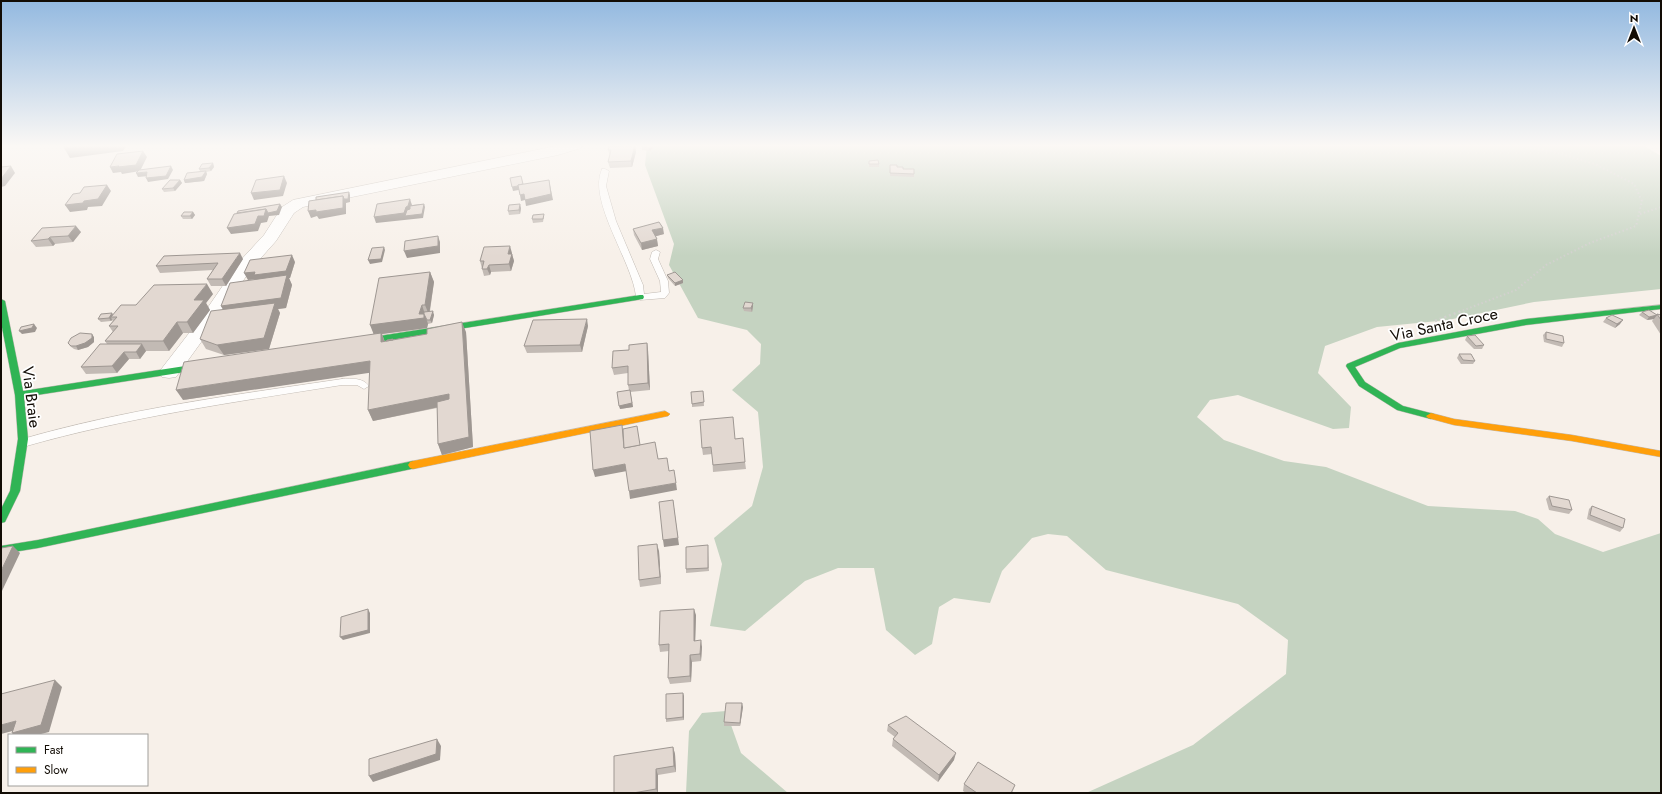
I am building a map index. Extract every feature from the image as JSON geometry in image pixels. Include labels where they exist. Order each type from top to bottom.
[{"type":"street","points":[[169,372],[206,323],[245,266],[270,238],[288,210],[298,202],[400,182]]},
{"type":"street","points":[[344,345],[640,297]]},
{"type":"street","name":"Via Braie","points":[[1,301],[19,395],[22,444],[15,491],[1,519]]},
{"type":"street","name":"Via Santa Croce","points":[[1661,307],[1526,322],[1398,346],[1350,366],[1362,384],[1400,408],[1454,422],[1572,438],[1661,454]]},
{"type":"street","points":[[19,395],[222,364]]},
{"type":"street","points":[[1,550],[38,544],[578,430],[665,414]]},
{"type":"lane","points":[[603,182],[602,186],[612,221],[639,285],[640,297],[662,296],[665,292],[664,281],[654,259],[656,252]]},
{"type":"lane","points":[[22,444],[59,432],[188,407],[342,382],[359,382],[364,386]]},
{"type":"path","points":[[1429,323],[1516,290],[1546,265],[1590,243],[1636,226],[1642,200],[1634,184],[1630,182]]},
{"type":"path","points":[[1639,214],[1661,207]]},
{"type":"green space","points":[[651,182],[1661,182],[1661,289],[1534,302],[1448,320],[1377,327],[1325,346],[1318,373],[1351,407],[1349,428],[1333,429],[1238,395],[1210,400],[1197,417],[1224,440],[1284,461],[1326,467],[1428,506],[1515,511],[1538,519],[1555,534],[1603,552],[1661,533],[1661,793],[1086,793],[1193,745],[1286,674],[1288,640],[1238,604],[1106,570],[1067,536],[1048,534],[1032,538],[1002,571],[990,603],[954,598],[939,607],[932,644],[915,655],[886,630],[874,568],[838,568],[805,581],[745,631],[710,626],[722,564],[714,538],[752,506],[763,467],[758,412],[732,390],[760,364],[761,344],[747,330],[698,318],[669,265],[674,244]]},
{"type":"green space","points":[[726,711],[741,753],[788,793],[686,793],[689,731],[702,713]]},
{"type":"building","points":[[168,182],[178,182],[173,188],[162,189]]},
{"type":"building","points":[[255,182],[282,182],[280,190],[251,193]]},
{"type":"building","points":[[511,182],[523,182],[523,184],[512,187]]},
{"type":"building","points":[[536,182],[549,182],[551,194],[525,200],[524,194],[520,195],[518,185]]},
{"type":"building","points":[[107,185],[98,199],[84,201],[83,203],[65,205],[73,194],[80,193],[84,187]]},
{"type":"building","points":[[349,192],[348,199],[344,199],[343,196],[316,200],[316,197]]},
{"type":"building","points":[[343,196],[343,208],[316,212],[316,210],[308,211],[309,201]]},
{"type":"building","points":[[410,199],[404,213],[374,217],[377,204]]},
{"type":"building","points":[[280,204],[277,211],[268,213],[266,209],[237,213],[238,211]]},
{"type":"building","points":[[424,204],[422,214],[405,216],[407,210],[410,209],[410,206]]},
{"type":"building","points":[[520,204],[519,210],[508,211],[509,205]]},
{"type":"building","points":[[266,209],[264,216],[258,216],[255,224],[227,228],[234,214]]},
{"type":"building","points":[[184,212],[193,212],[190,216],[181,216]]},
{"type":"building","points":[[544,214],[543,219],[532,219],[533,215]]},
{"type":"building","points":[[659,222],[663,228],[652,230],[657,239],[641,243],[633,229]]},
{"type":"building","points":[[76,226],[68,236],[50,237],[48,239],[31,241],[42,228]]},
{"type":"building","points":[[438,236],[438,246],[404,251],[405,241]]},
{"type":"building","points":[[510,246],[508,254],[512,254],[509,264],[489,265],[487,269],[482,269],[484,261],[480,261],[484,247]]},
{"type":"building","points":[[384,247],[381,259],[368,260],[372,248]]},
{"type":"building","points":[[240,253],[222,279],[207,279],[218,263],[156,266],[164,256]]},
{"type":"building","points":[[292,255],[286,271],[254,275],[255,272],[244,273],[250,260]]},
{"type":"building","points":[[430,272],[425,305],[422,305],[419,314],[424,314],[424,318],[370,325],[379,278]]},
{"type":"building","points":[[675,272],[683,280],[675,283],[667,275]]},
{"type":"building","points":[[287,275],[281,298],[221,306],[230,283]]},
{"type":"building","points":[[207,284],[194,300],[204,300],[187,322],[177,322],[163,341],[105,341],[118,326],[109,326],[117,317],[111,317],[121,305],[136,305],[154,285]]},
{"type":"building","points":[[745,302],[753,303],[751,308],[743,308]]},
{"type":"building","points":[[275,303],[264,338],[217,345],[200,339],[211,311]]},
{"type":"building","points":[[1649,310],[1657,315],[1649,317],[1642,312]]},
{"type":"building","points":[[433,311],[430,320],[427,320],[424,312]]},
{"type":"building","points":[[112,313],[109,318],[98,319],[101,314]]},
{"type":"building","points":[[1612,315],[1623,320],[1617,324],[1606,318]]},
{"type":"building","points":[[587,319],[580,345],[524,346],[533,320]]},
{"type":"building","points":[[462,322],[469,437],[438,444],[437,402],[449,399],[449,394],[368,410],[370,361],[176,390],[184,362],[381,333],[381,342],[427,334],[427,329]]},
{"type":"building","points":[[34,324],[32,328],[19,331],[21,327]]},
{"type":"building","points":[[1546,332],[1563,336],[1564,343],[1546,339]]},
{"type":"building","points":[[80,333],[92,334],[92,338],[85,343],[71,346],[68,343],[71,338]]},
{"type":"building","points":[[1475,335],[1484,345],[1476,346],[1467,336]]},
{"type":"building","points":[[647,343],[648,383],[628,385],[628,366],[612,368],[613,351],[629,350],[629,345]]},
{"type":"building","points":[[100,344],[142,344],[136,352],[124,352],[112,366],[81,367]]},
{"type":"building","points":[[1459,354],[1471,354],[1475,361],[1463,360]]},
{"type":"building","points":[[630,390],[632,403],[619,406],[617,392]]},
{"type":"building","points":[[703,391],[704,402],[692,404],[691,392]]},
{"type":"building","points":[[733,417],[735,439],[743,438],[745,462],[713,465],[711,447],[702,448],[700,420]]},
{"type":"building","points":[[622,425],[624,448],[655,442],[658,459],[667,458],[669,471],[674,470],[676,483],[629,491],[625,464],[593,470],[590,431]]},
{"type":"building","points":[[637,426],[640,445],[624,448],[623,429]]},
{"type":"building","points":[[1549,496],[1569,500],[1572,510],[1552,506]]},
{"type":"building","points":[[673,500],[678,538],[663,540],[659,502]]},
{"type":"building","points":[[1592,506],[1625,519],[1623,528],[1590,515]]},
{"type":"building","points":[[657,544],[660,577],[639,580],[638,546]]},
{"type":"building","points":[[708,545],[708,568],[686,569],[686,547]]},
{"type":"building","points":[[13,546],[1,571],[1,548]]},
{"type":"building","points":[[368,609],[368,630],[340,637],[341,617]]},
{"type":"building","points":[[694,609],[694,641],[701,640],[700,654],[690,655],[690,676],[668,678],[669,644],[659,645],[660,611]]},
{"type":"building","points":[[55,680],[41,725],[12,733],[16,721],[1,725],[1,694]]},
{"type":"building","points":[[683,693],[683,717],[666,719],[666,694]]},
{"type":"building","points":[[726,703],[742,703],[740,723],[724,722]]},
{"type":"building","points":[[906,716],[956,753],[939,775],[893,739],[898,733],[888,725]]},
{"type":"building","points":[[437,739],[436,754],[369,776],[369,759]]},
{"type":"building","points":[[673,747],[674,766],[656,769],[656,789],[633,793],[614,793],[614,756]]},
{"type":"building","points":[[978,762],[1015,785],[1011,793],[977,793],[964,784]]},
{"type":"traffic: fast","points":[[354,343],[640,297]]},
{"type":"traffic: fast","points":[[1,301],[19,395],[23,439],[15,491],[1,519]]},
{"type":"traffic: fast","points":[[1431,416],[1400,408],[1362,384],[1350,366],[1398,346],[1526,322],[1661,307]]},
{"type":"traffic: fast","points":[[19,395],[211,365]]},
{"type":"traffic: fast","points":[[1,550],[38,544],[413,465]]},
{"type":"traffic: slow","points":[[413,465],[665,414]]},
{"type":"traffic: slow","points":[[1431,416],[1454,422],[1572,438],[1661,454]]}]
